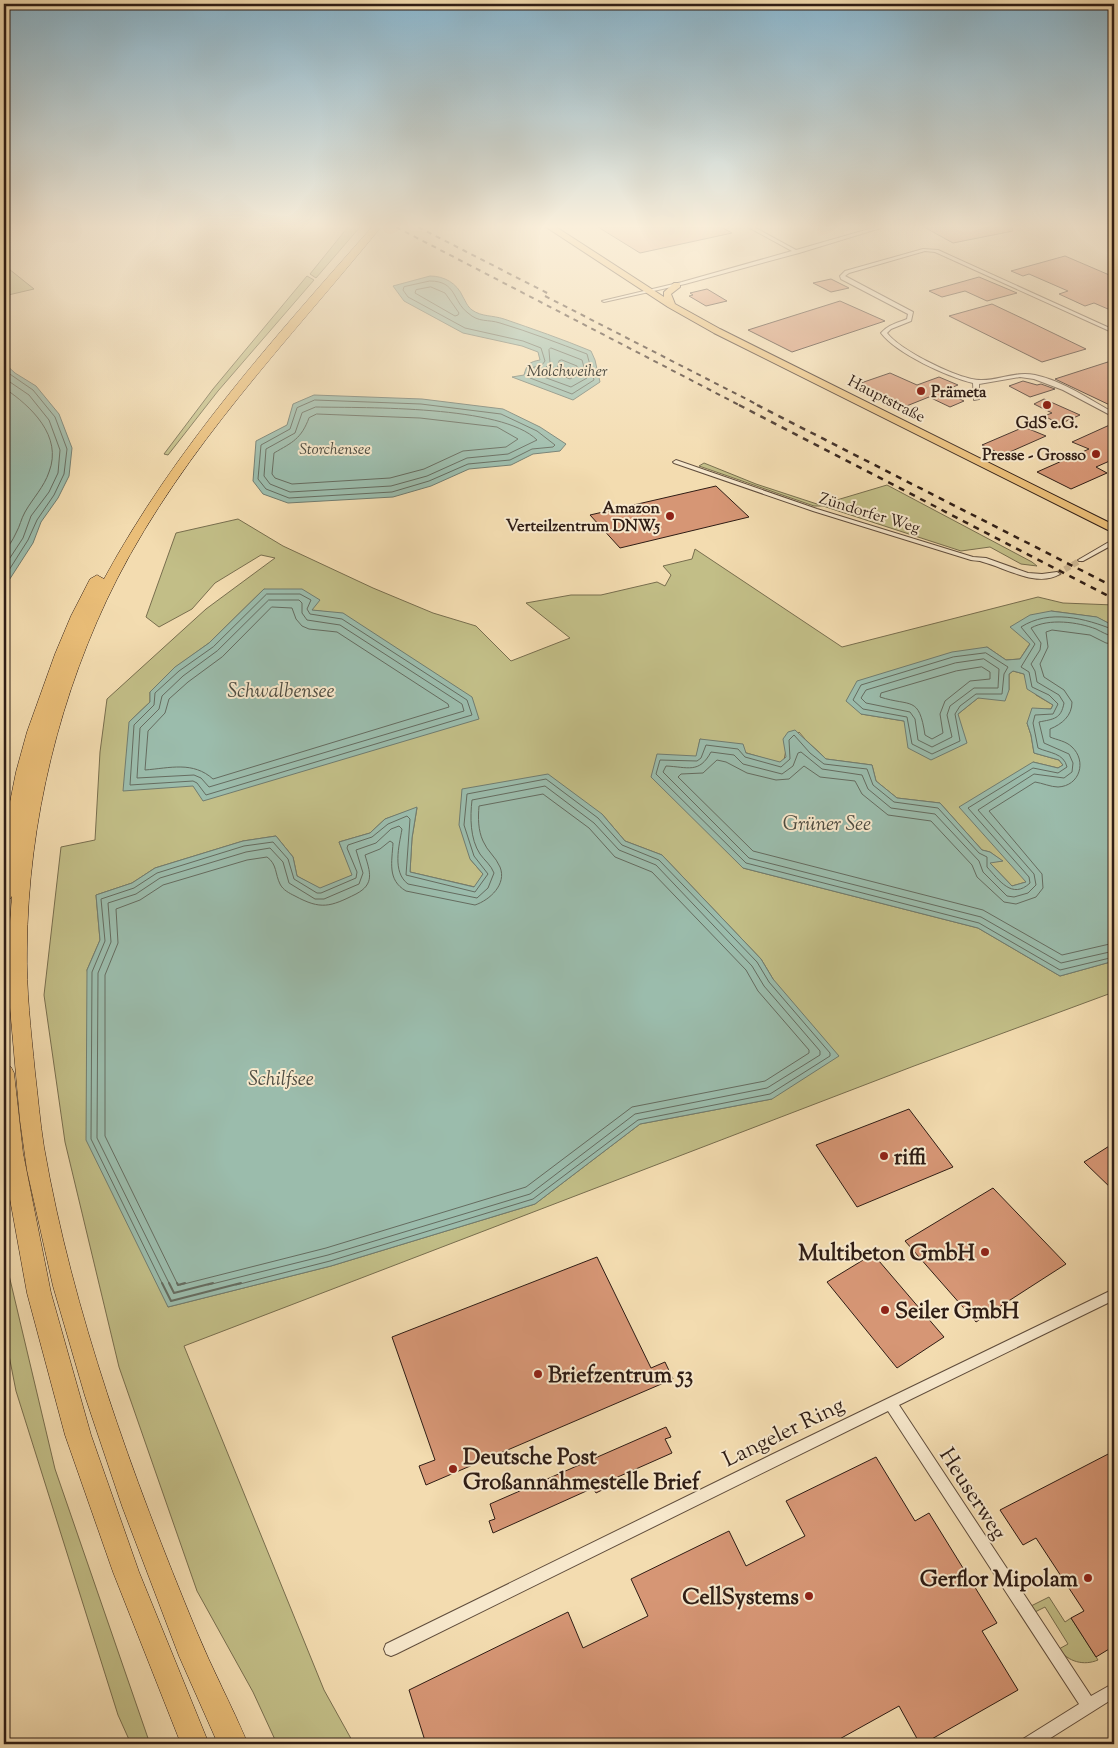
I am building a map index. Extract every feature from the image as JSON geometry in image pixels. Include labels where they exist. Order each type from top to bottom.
[{"type":"highway","points":[[4,894],[16,804],[33,736],[52,677],[73,628],[96,582],[141,505],[215,403],[297,309]]},
{"type":"highway","points":[[233,1744],[217,1712],[156,1563],[104,1423],[62,1281],[34,1147],[21,1032],[18,933],[32,803],[49,734],[66,677],[109,580],[152,506],[226,403],[307,309]]},
{"type":"highway","points":[[4,1073],[12,1153],[39,1293],[78,1435],[126,1572],[195,1744]]},
{"type":"main road","name":"Hauptstraße","points":[[677,309],[717,331],[1114,534]]},
{"type":"street","points":[[902,309],[911,313],[909,320],[886,330],[885,336],[957,376],[976,382],[992,382],[1017,376],[1034,377],[1114,415]]},
{"type":"street","points":[[1061,309],[1114,332]]},
{"type":"street","points":[[976,382],[976,399]]},
{"type":"street","name":"Zündorfer Weg","points":[[676,462],[806,507],[973,559],[981,559],[1007,569],[1034,576],[1057,574]]},
{"type":"street","points":[[1082,560],[1114,534]]},
{"type":"street","name":"Langeler Ring","points":[[391,1650],[775,1458],[1114,1294]]},
{"type":"street","name":"Heuserweg","points":[[890,1403],[1088,1705]]},
{"type":"street","points":[[1028,1744],[1114,1690]]},
{"type":"shaded area","points":[[280,309],[289,309],[218,391],[168,455],[164,454],[213,389]]},
{"type":"shaded area","points":[[704,463],[756,484],[820,505],[887,485],[1037,566],[1021,564],[990,547],[961,551],[823,506],[814,506],[699,466]]},
{"type":"shaded area","points":[[238,519],[283,546],[373,588],[433,613],[476,626],[511,661],[570,638],[526,603],[571,595],[601,595],[657,582],[665,586],[671,575],[663,566],[692,559],[695,549],[842,647],[1038,597],[1063,603],[1114,605],[1114,626],[1096,617],[1051,611],[1020,659],[1006,660],[987,647],[861,714],[904,721],[958,714],[978,698],[1009,690],[1009,674],[1013,671],[1024,674],[1036,695],[1053,705],[1051,709],[1046,709],[1027,723],[1034,753],[1059,760],[1063,765],[1058,768],[1033,762],[1026,882],[1012,886],[989,862],[1002,861],[990,852],[982,850],[940,803],[897,798],[876,781],[872,765],[826,759],[799,732],[786,750],[784,760],[780,763],[700,739],[697,756],[743,868],[978,928],[1060,976],[1114,961],[1114,992],[914,1066],[184,1346],[324,1690],[354,1744],[277,1744],[253,1692],[197,1591],[119,1367],[65,1142],[44,995],[61,847],[95,840],[100,752],[107,699],[206,609],[275,558],[261,555],[215,583],[192,609],[159,627],[146,617],[176,533]],"holes":[[[264,589],[311,610],[327,612],[129,722],[150,702],[150,692],[176,667],[209,643]],[[417,808],[412,838],[410,872],[475,887],[483,874],[470,859],[602,814],[625,841],[662,855],[761,959],[773,979],[772,1099],[640,1124],[535,1204],[331,1266],[168,1307],[87,970],[100,940],[96,895],[132,883],[155,868],[243,841],[276,836],[293,857],[297,876],[320,889],[353,875],[339,842],[370,833],[385,819]]]},
{"type":"shaded area","points":[[4,1254],[55,1469],[150,1744],[131,1744],[118,1715],[16,1391],[4,1330]]},
{"type":"shaded area","points":[[1049,1597],[1065,1622],[1071,1618],[1098,1660],[1087,1663],[1077,1662],[1067,1657],[1059,1649],[1068,1644],[1045,1607],[1035,1612],[1031,1606]]},
{"type":"water","name":"Molchweiher","points":[[418,309],[471,309],[483,315],[504,319],[591,351],[600,382],[573,400],[512,377],[524,375],[529,364],[540,360],[538,352],[522,346],[463,333]]},
{"type":"water","points":[[4,363],[15,373],[36,386],[59,414],[72,448],[69,476],[58,498],[41,522],[33,543],[4,588]]},
{"type":"water","name":"Storchensee","points":[[314,395],[422,399],[503,409],[540,427],[566,444],[560,451],[533,454],[511,465],[469,469],[431,486],[393,497],[288,503],[263,494],[253,481],[256,441],[287,425],[293,404]]},
{"type":"water","name":"Schwalbensee","points":[[264,589],[302,589],[320,600],[312,610],[343,613],[472,697],[479,719],[203,801],[193,786],[123,791],[129,722],[150,702],[150,692],[175,667],[209,643]]},
{"type":"water","name":"Grüner See","points":[[1051,611],[1097,617],[1114,626],[1114,961],[1060,976],[978,928],[743,868],[651,777],[657,754],[696,756],[700,739],[743,744],[746,753],[780,762],[786,757],[783,739],[788,732],[795,730],[826,759],[872,765],[876,781],[897,798],[940,803],[982,850],[990,852],[1003,861],[990,863],[1012,886],[1026,882],[959,807],[1033,762],[1058,768],[1063,765],[1059,760],[1034,753],[1027,723],[1032,708],[1051,709],[1053,705],[1027,689],[1024,674],[1013,671],[1009,674],[1009,690],[1005,701],[978,698],[958,714],[967,743],[931,760],[908,748],[904,721],[861,714],[846,701],[857,681],[952,652],[987,647],[1006,660],[1020,659],[1030,644],[1010,627],[1030,615]]},
{"type":"water","name":"Schilfsee","points":[[548,774],[602,814],[625,841],[662,855],[761,959],[773,979],[839,1056],[772,1099],[640,1124],[535,1204],[331,1266],[168,1307],[86,1140],[87,970],[100,940],[96,895],[132,883],[155,868],[243,841],[276,836],[293,857],[297,876],[320,888],[352,875],[339,842],[370,833],[385,819],[417,807],[412,838],[410,872],[474,887],[483,874],[470,859],[459,825],[462,789]]},
{"type":"building","points":[[816,309],[857,309],[885,321],[792,352],[748,330]]},
{"type":"building","points":[[976,309],[1002,309],[1086,349],[1042,362],[949,316]]},
{"type":"building","points":[[1114,360],[1114,407],[1055,379]]},
{"type":"building","points":[[890,373],[917,385],[939,377],[958,385],[943,391],[964,401],[950,407],[929,397],[904,407],[858,384]]},
{"type":"building","points":[[1023,381],[1055,389],[1030,397],[1009,386]]},
{"type":"building","points":[[1044,399],[1080,415],[1060,424],[1044,416],[1052,413],[1034,404]]},
{"type":"building","name":"Presse - Grosso","points":[[1114,423],[1114,459],[1096,467],[1107,473],[1071,489],[1037,472],[1089,449],[1072,442]]},
{"type":"building","points":[[1024,427],[1046,436],[1003,455],[982,445]]},
{"type":"building","name":"Amazon Verteilzentrum DNW5","points":[[716,486],[749,517],[620,548],[590,515]]},
{"type":"building","name":"riffi","points":[[909,1109],[953,1167],[857,1207],[816,1145]]},
{"type":"building","points":[[1114,1143],[1114,1191],[1084,1162]]},
{"type":"building","name":"Multibeton GmbH","points":[[993,1188],[1066,1264],[976,1322],[905,1241]]},
{"type":"building","name":"Seiler GmbH","points":[[873,1254],[944,1337],[897,1368],[827,1282]]},
{"type":"building","name":"Briefzentrum 53","points":[[597,1257],[651,1368],[665,1362],[673,1379],[426,1485],[419,1466],[435,1460],[392,1337]]},
{"type":"building","points":[[666,1427],[671,1437],[665,1439],[672,1453],[602,1484],[604,1489],[596,1493],[593,1488],[493,1533],[489,1521],[495,1519],[490,1504]]},
{"type":"building","name":"Gerflor Mipolam","points":[[1114,1451],[1114,1646],[1096,1657],[1071,1618],[1084,1611],[1036,1538],[1023,1545],[1000,1510]]},
{"type":"building","name":"CellSystems","points":[[876,1457],[915,1521],[929,1513],[997,1623],[982,1631],[1018,1690],[923,1744],[920,1744],[899,1706],[836,1741],[837,1744],[426,1744],[409,1690],[568,1612],[583,1648],[648,1616],[631,1579],[729,1531],[746,1566],[805,1536],[786,1501]]},
{"type":"tunnel","points":[[1057,574],[1081,560]]},
{"type":"railway","points":[[553,309],[741,406]]},
{"type":"railway","points":[[570,309],[760,406]]},
{"type":"railway","points":[[739,405],[1114,599]]},
{"type":"railway","points":[[757,405],[1114,587]]},
{"type":"place","name":"Prämeta","points":[[921,391]]},
{"type":"place","name":"GdS e.G.","points":[[1047,405]]},
{"type":"place","name":"Presse - Grosso","points":[[1096,454]]},
{"type":"place","name":"Amazon Verteilzentrum DNW5","points":[[670,516]]},
{"type":"place","name":"riffi","points":[[884,1156]]},
{"type":"place","name":"Multibeton GmbH","points":[[985,1252]]},
{"type":"place","name":"Seiler GmbH","points":[[885,1310]]},
{"type":"place","name":"Briefzentrum 53","points":[[538,1374]]},
{"type":"place","name":"Deutsche Post Großannahmestelle Brief","points":[[453,1469]]},
{"type":"place","name":"Gerflor Mipolam","points":[[1088,1578]]},
{"type":"place","name":"CellSystems","points":[[809,1596]]}]
